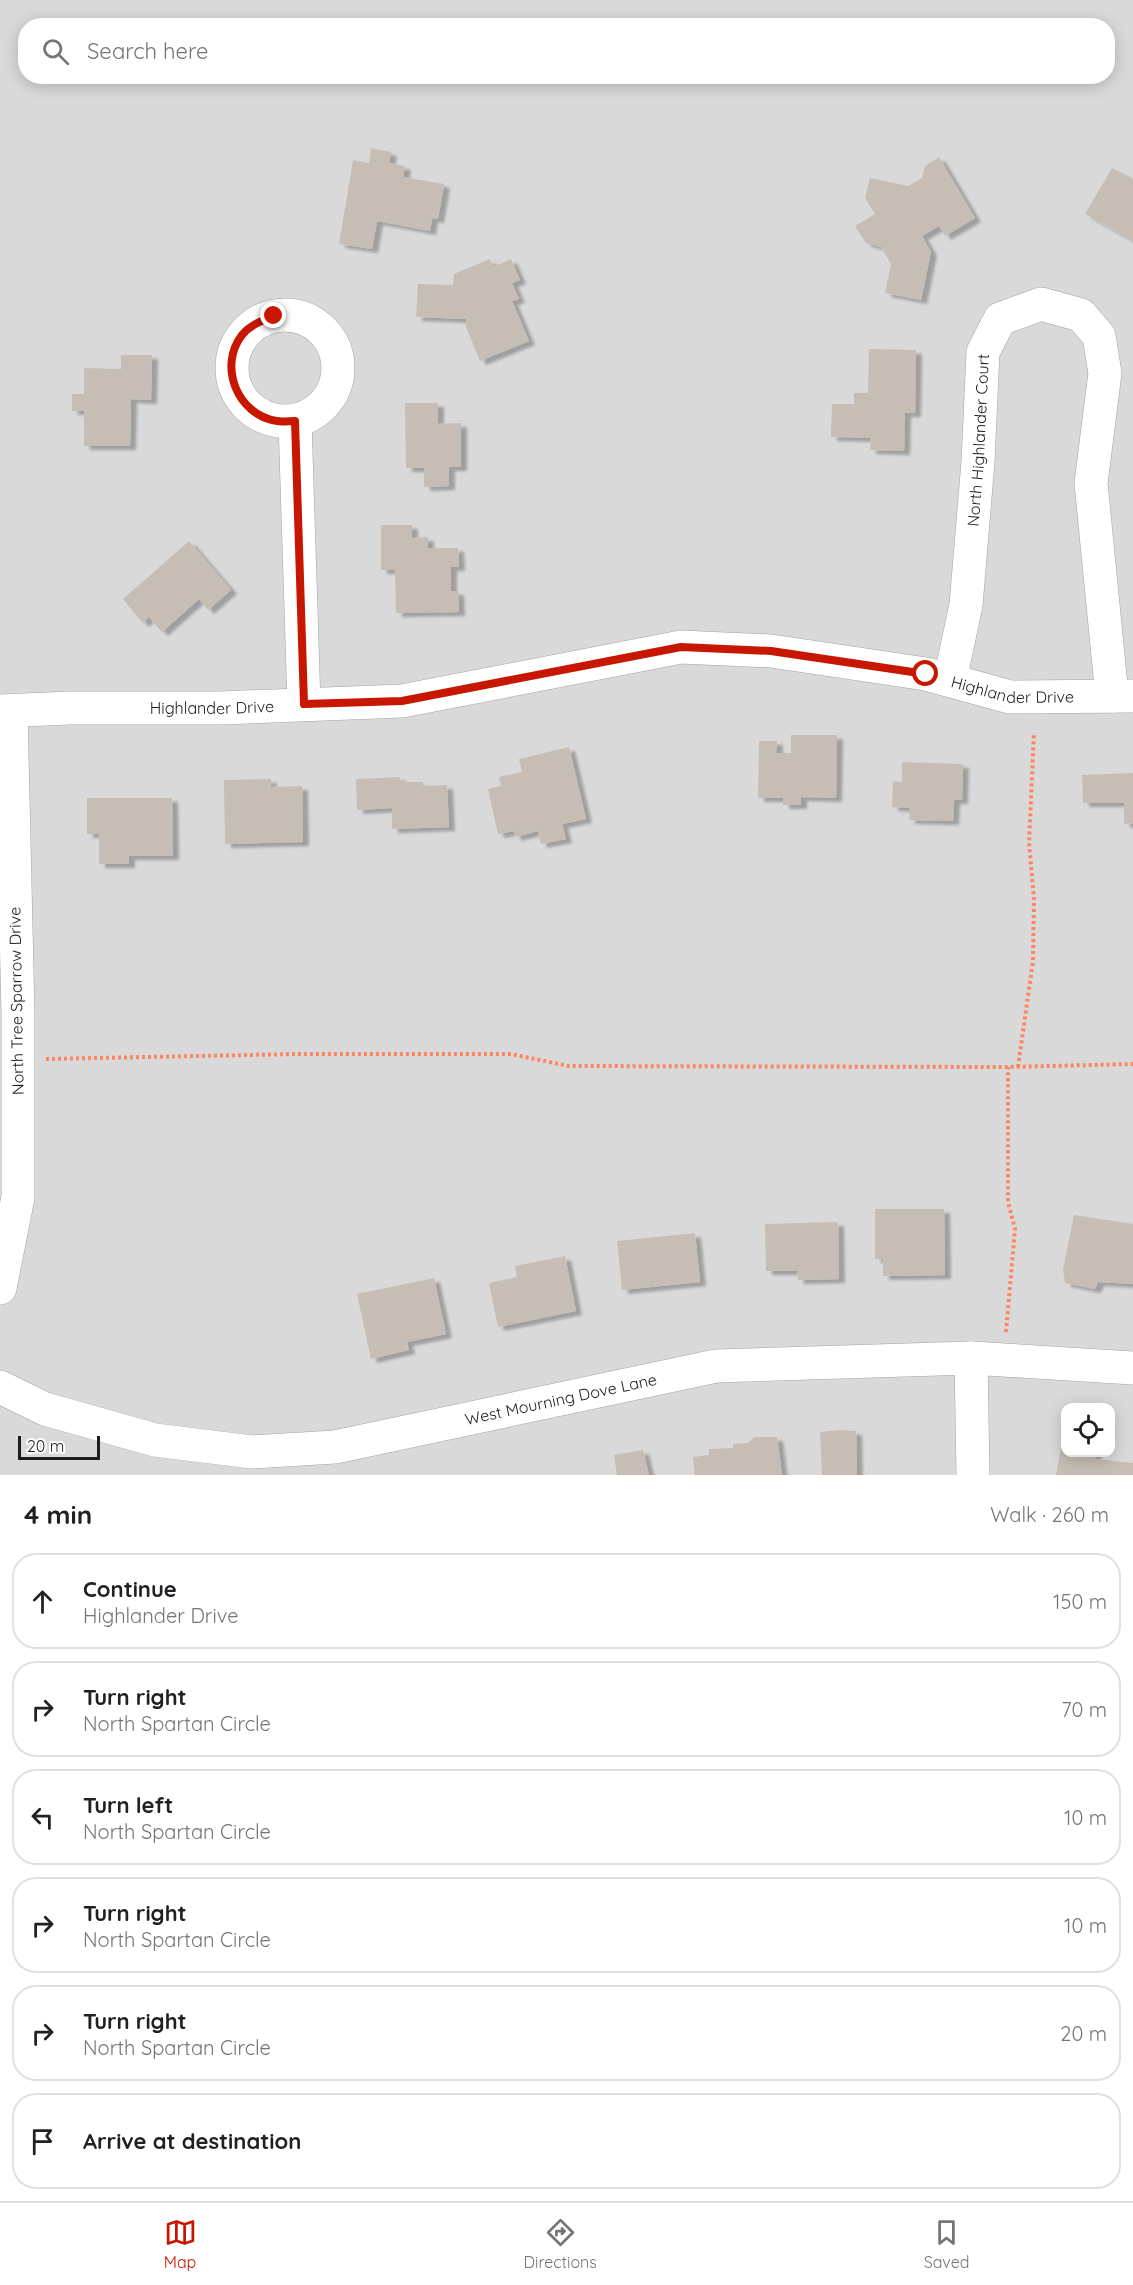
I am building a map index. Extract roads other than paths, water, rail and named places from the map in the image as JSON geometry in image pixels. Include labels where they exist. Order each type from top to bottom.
[{"type":"street","name":"North Highlander Court","points":[[950,680],[966,605],[978,462],[983,352],[1000,319],[1041,304],[1081,315],[1099,336],[1105,373],[1091,483],[1122,696]]},
{"type":"street","points":[[295,421],[304,704]]},
{"type":"street","name":"Highlander Drive","points":[[5,711],[69,708],[220,708],[402,701],[681,647],[771,651],[926,674],[1010,697],[1122,696]]},
{"type":"street","name":"North Tree Sparrow Drive","points":[[0,1288],[18,1197],[18,1059],[5,711]]},
{"type":"street","points":[[971,1358],[973,1475]]},
{"type":"street","name":"West Mourning Dove Lane","points":[[0,1387],[45,1409],[155,1440],[252,1452],[334,1447],[716,1366],[971,1358],[1133,1368]]}]
